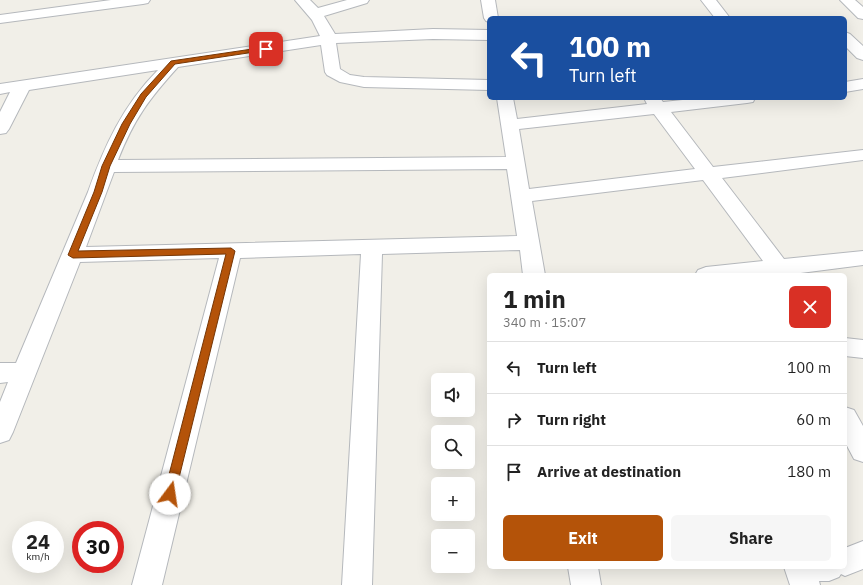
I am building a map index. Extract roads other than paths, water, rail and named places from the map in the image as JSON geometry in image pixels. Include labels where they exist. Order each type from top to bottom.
[{"type":"street","points":[[0,19],[143,0]]},
{"type":"street","points":[[302,0],[314,14],[327,35],[329,60],[333,72],[346,79],[364,82],[487,85]]},
{"type":"street","points":[[314,14],[362,0]]},
{"type":"street","points":[[488,0],[491,16]]},
{"type":"street","points":[[708,0],[721,16]]},
{"type":"street","points":[[847,0],[863,15]]},
{"type":"street","points":[[847,28],[863,27]]},
{"type":"street","points":[[0,89],[328,39],[433,34],[487,35]]},
{"type":"street","points":[[847,39],[863,55]]},
{"type":"street","points":[[0,432],[73,255],[98,192],[106,166],[135,108],[143,96],[173,63]]},
{"type":"street","points":[[847,87],[863,84]]},
{"type":"street","points":[[0,129],[19,91],[24,85]]},
{"type":"street","points":[[505,100],[514,163],[534,273]]},
{"type":"street","points":[[509,125],[655,103],[710,100]]},
{"type":"street","points":[[655,103],[777,271]]},
{"type":"street","points":[[521,196],[863,155]]},
{"type":"street","points":[[106,166],[514,163]]},
{"type":"street","points":[[73,255],[529,243]]},
{"type":"street","points":[[357,585],[372,247]]},
{"type":"street","points":[[147,585],[231,251]]},
{"type":"street","points":[[742,273],[777,271],[863,258]]},
{"type":"street","points":[[847,347],[863,349]]},
{"type":"street","points":[[0,373],[25,372]]},
{"type":"street","points":[[847,421],[863,452],[847,452]]},
{"type":"street","points":[[847,561],[863,555]]},
{"type":"street","points":[[583,569],[586,585]]},
{"type":"street","points":[[800,569],[805,585]]}]
